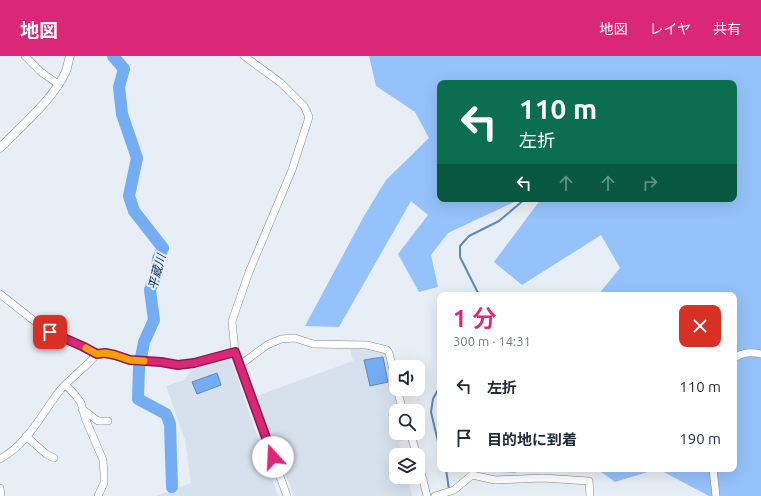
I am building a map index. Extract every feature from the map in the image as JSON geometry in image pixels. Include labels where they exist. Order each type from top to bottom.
[{"type":"main road","points":[[0,148],[50,96],[66,70],[70,56]]},
{"type":"street","points":[[25,56],[41,72],[58,84]]},
{"type":"street","points":[[244,56],[281,83],[304,106],[309,117],[292,170],[249,272],[232,321],[235,352],[287,496]]},
{"type":"street","points":[[0,294],[50,332],[97,354],[105,353],[130,360],[161,362],[178,365],[194,363],[235,352]]},
{"type":"street","points":[[240,365],[267,345],[281,339],[295,338],[313,344],[367,345],[387,350],[391,360]]},
{"type":"street","points":[[737,356],[741,353],[752,352],[761,354]]},
{"type":"street","points":[[0,459],[9,454],[26,436],[66,385],[87,366],[97,354]]},
{"type":"street","points":[[66,385],[81,403],[82,409],[103,460],[104,483],[98,496]]},
{"type":"street","points":[[82,409],[98,421],[108,421]]},
{"type":"street","points":[[26,436],[46,454],[54,458]]},
{"type":"street","points":[[713,472],[716,496]]},
{"type":"street","points":[[435,496],[454,490],[472,475],[495,480],[543,478],[589,481],[590,496]]},
{"type":"street","points":[[424,484],[427,496]]},
{"type":"street","points":[[0,488],[1,496]]},
{"type":"shaded area","points":[[369,56],[761,56],[761,496],[709,496],[664,472],[737,472],[737,292],[600,292],[620,268],[601,235],[522,285],[494,262],[539,202],[737,202],[737,80],[437,80],[437,202],[515,202],[448,233],[431,255],[438,287],[419,292],[398,254],[428,215],[411,201],[339,327],[305,326],[364,216],[386,180],[429,138],[415,112],[376,86]]},
{"type":"shaded area","points":[[371,348],[387,353],[389,362],[389,396],[397,396],[398,404],[389,404],[389,440],[404,440],[399,442],[400,448],[389,448],[389,484],[409,484],[412,496],[294,496],[256,396],[353,361],[350,349]]},
{"type":"shaded area","points":[[230,357],[278,496],[156,496],[191,483],[185,440],[166,386],[184,380],[193,368]]},
{"type":"shaded area","points":[[383,357],[388,382],[370,386],[364,360]]},
{"type":"shaded area","points":[[217,373],[221,385],[197,394],[192,382]]},
{"type":"shaded area","points":[[601,472],[648,472],[615,482]]},
{"type":"waterway","name":"平蔵川","points":[[113,56],[124,69],[119,87],[122,114],[137,158],[129,196],[134,211],[163,248],[158,259],[157,272],[150,290],[154,320],[144,342],[139,368],[138,399],[166,414],[170,424],[172,487]]},
{"type":"waterway","points":[[478,292],[460,257],[460,246],[469,236],[499,221],[521,202]]},
{"type":"waterway","points":[[437,392],[433,399],[431,412],[437,437]]},
{"type":"waterway","points":[[446,472],[449,490]]},
{"type":"slow traffic","points":[[86,348],[97,354],[105,353],[130,360],[144,361]]},
{"type":"route","points":[[50,332],[97,354],[105,353],[130,360],[161,362],[178,365],[194,363],[235,352],[273,457]]}]
